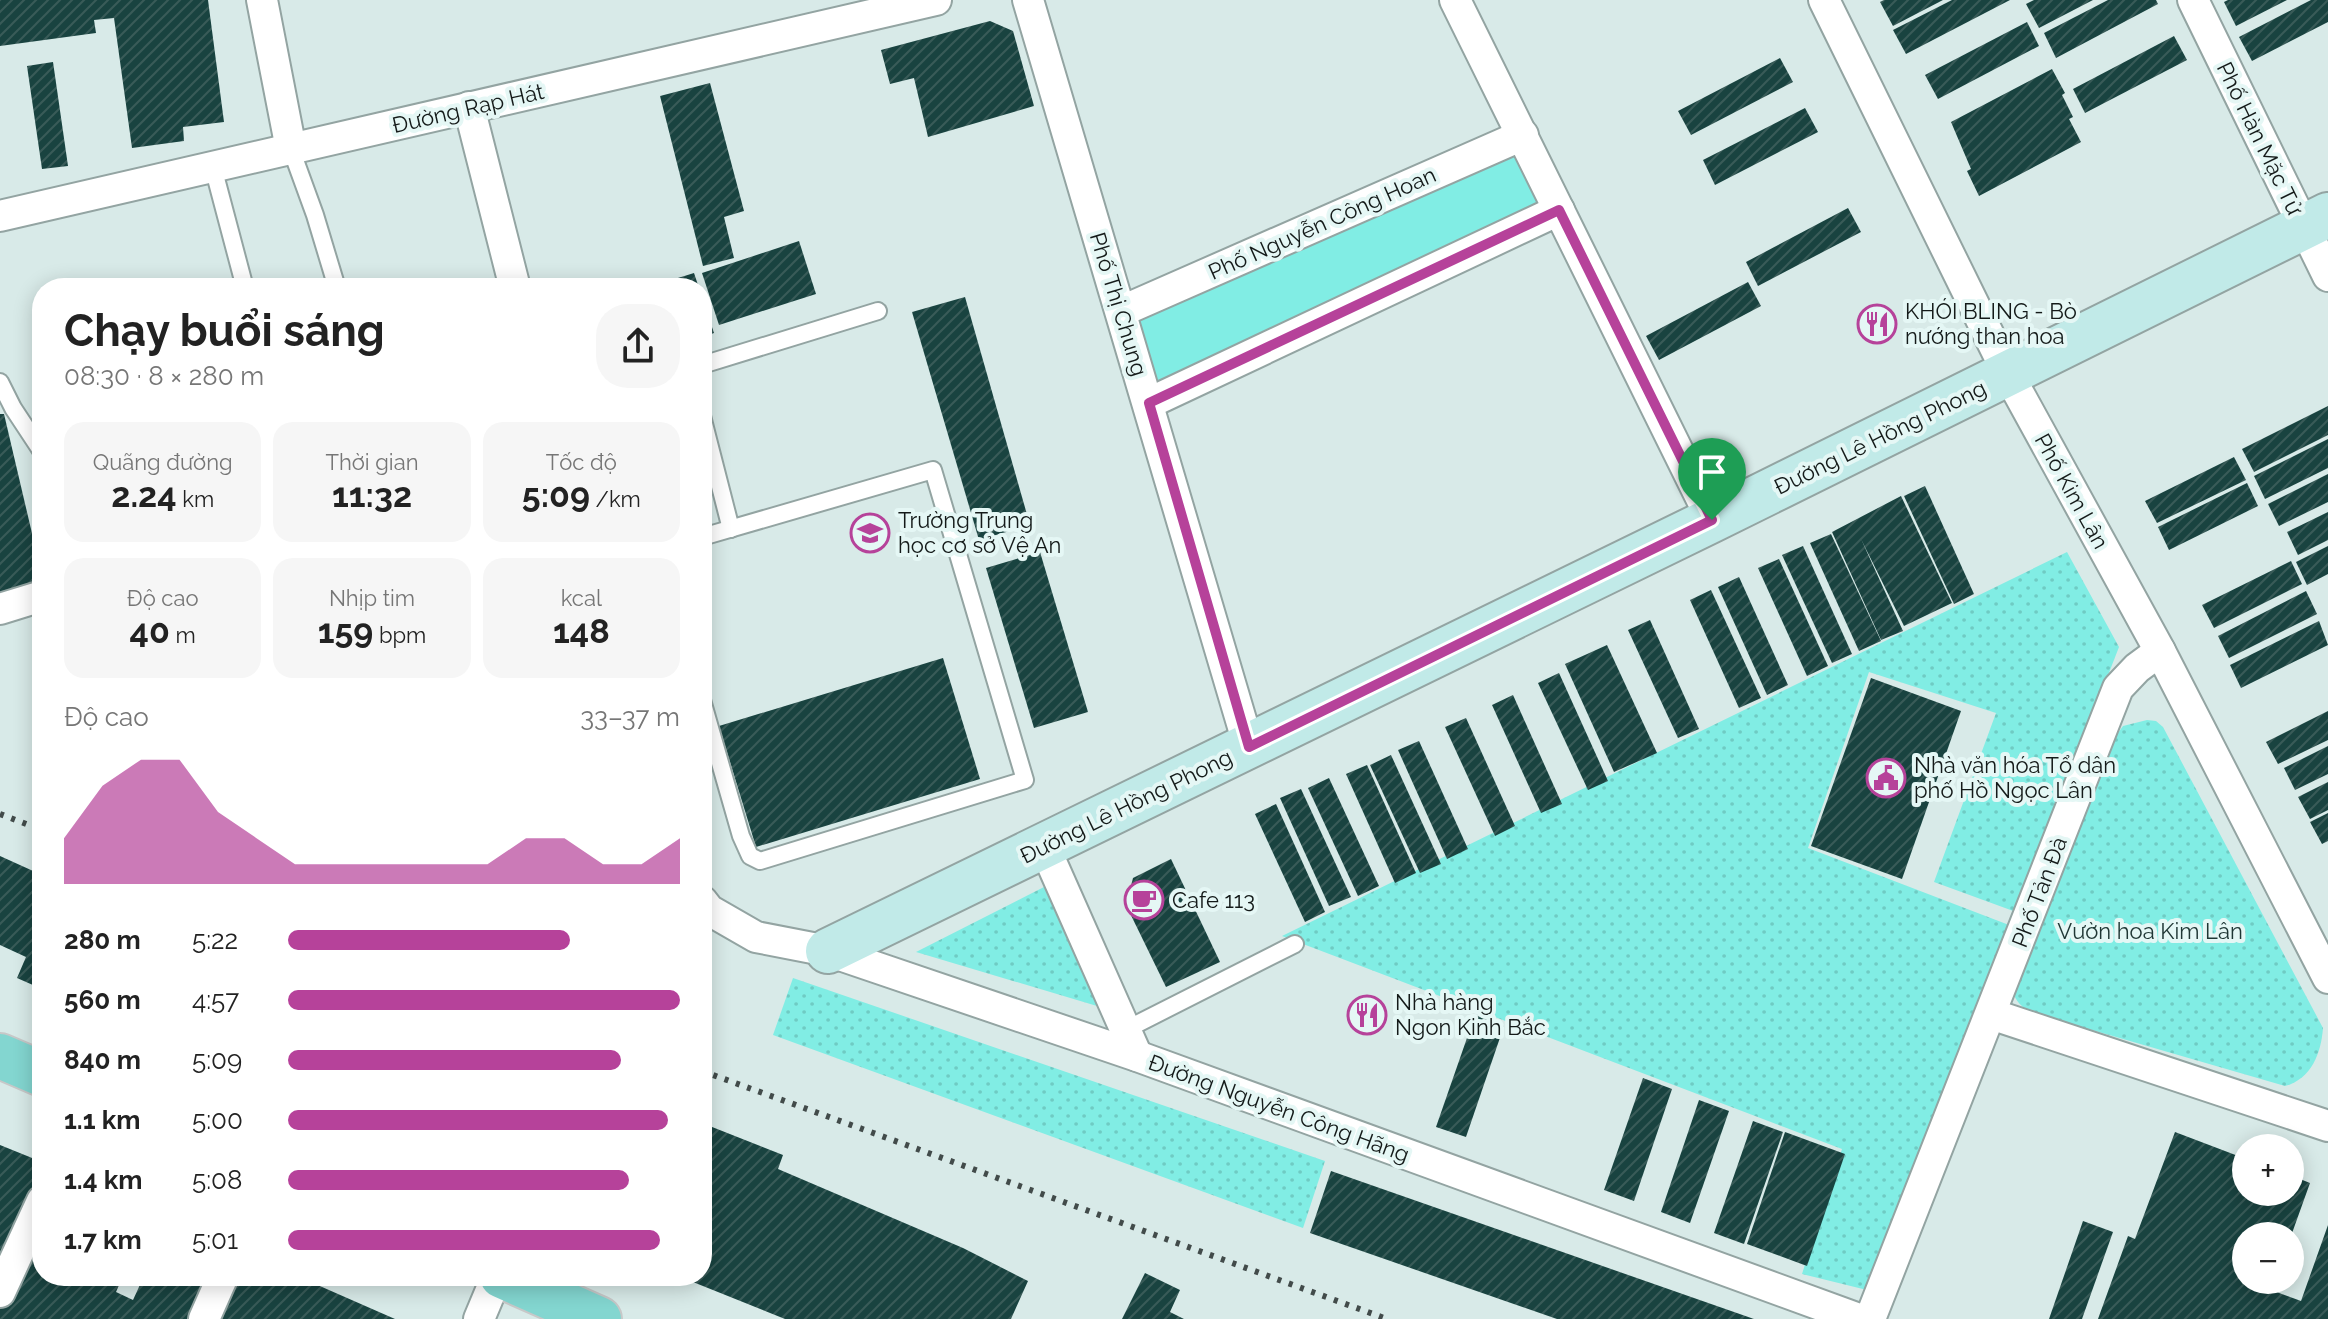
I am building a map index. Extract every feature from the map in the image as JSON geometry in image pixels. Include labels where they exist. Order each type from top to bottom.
[{"type":"main road","points":[[0,1056],[32,1070]]},
{"type":"main road","points":[[523,1286],[599,1319]]},
{"type":"street","points":[[262,0],[291,149]]},
{"type":"street","name":"Đường Rạp Hát","points":[[0,216],[936,0]]},
{"type":"street","name":"Phố Thị Chung","points":[[1028,0],[1249,747]]},
{"type":"street","points":[[1455,0],[1712,520]]},
{"type":"street","name":"Phố Kim Lân","points":[[1824,0],[2008,374],[2160,651],[2328,978]]},
{"type":"street","name":"Phố Hàn Mặc Tử","points":[[2193,0],[2315,221],[2328,276]]},
{"type":"street","points":[[469,107],[512,278]]},
{"type":"street","name":"Phố Nguyễn Công Hoan","points":[[1122,311],[1523,135]]},
{"type":"street","points":[[1149,403],[1559,210]]},
{"type":"street","name":"Đường Lê Hồng Phong","points":[[828,951],[1712,520],[2315,221]]},
{"type":"street","points":[[0,609],[32,599]]},
{"type":"street","name":"Phố Tản Đà","points":[[1870,1319],[2118,688],[2137,668],[2160,651]]},
{"type":"street","points":[[1044,846],[1131,1043]]},
{"type":"street","name":"Đường Nguyễn Công Hãng","points":[[712,912],[756,937],[828,951],[1131,1043],[1859,1319]]},
{"type":"street","points":[[1991,1014],[2328,1126]]},
{"type":"street","points":[[3,1279],[32,1221]]},
{"type":"street","points":[[204,1319],[219,1286]]},
{"type":"street","points":[[479,1319],[495,1286]]},
{"type":"lane","points":[[291,149],[334,278]]},
{"type":"lane","points":[[213,167],[242,278]]},
{"type":"lane","points":[[712,362],[878,311]]},
{"type":"lane","points":[[0,382],[32,437]]},
{"type":"lane","points":[[712,455],[731,529]]},
{"type":"lane","points":[[712,534],[933,470],[1025,780],[760,861],[750,856],[741,836],[712,735]]},
{"type":"lane","points":[[1131,1043],[1295,944]]},
{"type":"green space","points":[[1515,154],[1542,203],[1157,388],[1134,315]]},
{"type":"green space","points":[[2067,552],[2119,647],[2016,912],[1934,882],[1996,713],[1869,672],[1808,848],[2009,925],[1871,1291],[1802,1274],[1842,1149],[1282,936]]},
{"type":"green space","name":"Vườn hoa Kim Lân","points":[[2156,721],[2163,727],[2323,1028],[2313,1064],[2294,1083],[2285,1086],[2030,1012],[2014,994],[2011,985],[2118,733],[2123,726]]},
{"type":"green space","points":[[1044,887],[1097,1006],[916,952]]},
{"type":"green space","points":[[793,978],[1325,1161],[1303,1228],[773,1035]]},
{"type":"building","points":[[0,0],[208,0],[224,122],[183,127],[184,141],[132,148],[114,18],[94,20],[96,33],[0,46]]},
{"type":"building","points":[[1943,0],[1893,26],[1880,2]]},
{"type":"building","points":[[1952,0],[2010,0],[1906,54],[1893,30]]},
{"type":"building","points":[[2034,0],[2093,0],[2039,28],[2026,4]]},
{"type":"building","points":[[2108,0],[2156,0],[2158,4],[2056,58],[2044,33]]},
{"type":"building","points":[[2287,0],[2236,26],[2224,2]]},
{"type":"building","points":[[2311,0],[2328,0],[2328,22],[2252,61],[2239,37]]},
{"type":"building","points":[[990,21],[1013,31],[1034,106],[928,137],[914,78],[890,84],[881,50]]},
{"type":"building","points":[[2027,22],[2039,46],[1938,99],[1925,75]]},
{"type":"building","points":[[2174,36],[2187,60],[2085,113],[2073,89]]},
{"type":"building","points":[[1780,58],[1793,82],[1691,135],[1678,111]]},
{"type":"building","points":[[53,62],[68,166],[42,169],[27,66]]},
{"type":"building","points":[[2052,69],[2065,93],[2062,95],[2073,117],[2069,119],[2081,142],[1979,196],[1951,122]]},
{"type":"building","points":[[710,83],[744,211],[724,217],[734,258],[703,266],[660,96]]},
{"type":"building","points":[[1805,108],[1818,132],[1715,185],[1703,160]]},
{"type":"building","points":[[1848,208],[1861,232],[1758,286],[1746,262]]},
{"type":"building","points":[[799,241],[816,294],[719,325],[712,304],[712,278],[704,278],[702,273]]},
{"type":"building","points":[[694,273],[696,278],[678,278]]},
{"type":"building","points":[[1748,282],[1761,306],[1659,360],[1646,336]]},
{"type":"building","points":[[965,297],[1030,525],[979,540],[912,312]]},
{"type":"building","points":[[2328,406],[2328,435],[2254,472],[2242,449]]},
{"type":"building","points":[[0,414],[4,414],[32,533],[32,589],[0,595]]},
{"type":"building","points":[[2328,439],[2328,468],[2265,499],[2254,476]]},
{"type":"building","points":[[2234,457],[2246,480],[2157,523],[2145,501]]},
{"type":"building","points":[[2328,474],[2328,502],[2279,526],[2268,504]]},
{"type":"building","points":[[2247,483],[2258,506],[2169,550],[2158,527]]},
{"type":"building","points":[[1925,486],[1974,594],[1954,604],[1904,496]]},
{"type":"building","points":[[1901,496],[1952,603],[1904,626],[1861,539],[1903,631],[1881,640],[1832,532]]},
{"type":"building","points":[[2328,512],[2328,540],[2298,555],[2287,532]]},
{"type":"building","points":[[1831,534],[1881,641],[1859,651],[1810,543]]},
{"type":"building","points":[[1803,546],[1852,654],[1832,663],[1782,555]]},
{"type":"building","points":[[2328,546],[2328,574],[2307,585],[2296,562]]},
{"type":"building","points":[[1040,552],[1088,712],[1034,728],[986,568]]},
{"type":"building","points":[[1779,559],[1828,666],[1807,676],[1758,568]]},
{"type":"building","points":[[2291,561],[2302,584],[2214,628],[2202,605]]},
{"type":"building","points":[[1739,577],[1788,685],[1767,695],[1718,587]]},
{"type":"building","points":[[1711,590],[1761,698],[1739,708],[1690,600]]},
{"type":"building","points":[[2306,591],[2317,614],[2229,658],[2218,636]]},
{"type":"building","points":[[1650,620],[1699,729],[1678,738],[1628,630]]},
{"type":"building","points":[[2319,621],[2328,645],[2241,688],[2230,665]]},
{"type":"building","points":[[1607,645],[1657,753],[1614,772],[1565,664]]},
{"type":"building","points":[[943,658],[980,779],[756,847],[719,726]]},
{"type":"building","points":[[1559,673],[1608,781],[1588,790],[1538,683]]},
{"type":"building","name":"Nhà văn hóa Tổ dân phố Hồ Ngọc Lân","points":[[1871,678],[1961,711],[1902,879],[1811,846]]},
{"type":"building","points":[[1513,695],[1562,804],[1541,813],[1492,705]]},
{"type":"building","points":[[2328,711],[2328,740],[2278,764],[2266,742]]},
{"type":"building","points":[[1466,718],[1515,826],[1495,836],[1445,727]]},
{"type":"building","points":[[1419,741],[1468,849],[1447,859],[1398,750]]},
{"type":"building","points":[[2328,746],[2328,774],[2295,790],[2284,768]]},
{"type":"building","points":[[1391,755],[1441,864],[1420,873],[1370,765]]},
{"type":"building","points":[[1367,765],[1416,873],[1395,883],[1346,774]]},
{"type":"building","points":[[1329,778],[1379,886],[1358,896],[1308,788]]},
{"type":"building","points":[[2328,782],[2328,810],[2310,819],[2298,797]]},
{"type":"building","points":[[1301,789],[1351,897],[1329,906],[1280,798]]},
{"type":"building","points":[[1276,804],[1325,912],[1305,922],[1255,814]]},
{"type":"building","points":[[2328,813],[2328,841],[2322,844],[2310,822]]},
{"type":"building","points":[[0,856],[32,870],[32,985],[17,978],[26,957],[0,945]]},
{"type":"building","points":[[1171,859],[1220,962],[1166,987],[1126,905],[1133,878]]},
{"type":"building","points":[[1475,1015],[1504,1026],[1466,1137],[1436,1127]]},
{"type":"building","points":[[1643,1078],[1672,1089],[1634,1201],[1604,1190]]},
{"type":"building","points":[[1699,1100],[1729,1111],[1690,1223],[1661,1212]]},
{"type":"building","points":[[1753,1121],[1783,1132],[1744,1244],[1714,1233]]},
{"type":"building","points":[[712,1127],[783,1155],[778,1169],[963,1248],[1028,1281],[1011,1319],[785,1319],[703,1286],[712,1286]]},
{"type":"building","points":[[1785,1132],[1845,1154],[1807,1266],[1747,1244]]},
{"type":"building","points":[[2175,1132],[2232,1154],[2232,1206],[2302,1206],[2296,1222],[2232,1222],[2232,1294],[2282,1294],[2301,1301],[2328,1225],[2328,1319],[2098,1319],[2128,1236],[2135,1239]]},
{"type":"building","points":[[0,1145],[32,1158],[32,1205],[0,1261]]},
{"type":"building","points":[[1331,1171],[1754,1319],[1557,1319],[1310,1233]]},
{"type":"building","points":[[2304,1181],[2310,1183],[2304,1200]]},
{"type":"building","points":[[2083,1221],[2113,1232],[2082,1319],[2049,1319]]},
{"type":"building","points":[[32,1233],[32,1286],[119,1286],[116,1292],[133,1300],[139,1286],[212,1286],[197,1319],[0,1319],[0,1303]]},
{"type":"building","points":[[1145,1273],[1180,1290],[1170,1312],[1184,1319],[1122,1319]]},
{"type":"building","points":[[222,1286],[320,1286],[395,1319],[207,1319]]},
{"type":"railway","points":[[0,814],[32,826]]},
{"type":"railway","points":[[712,1075],[1387,1319]]},
{"type":"place","name":"KHÓI BLING - Bò nướng than hoa","points":[[1877,324]]},
{"type":"place","name":"Trường Trung học cơ sở Vệ An","points":[[870,533]]},
{"type":"place","name":"Nhà văn hóa Tổ dân phố Hồ Ngọc Lân","points":[[1886,778]]},
{"type":"place","name":"Cafe 113","points":[[1144,900]]},
{"type":"place","name":"Nhà hàng Ngon Kinh Bắc","points":[[1367,1015]]},
{"type":"route","points":[[1559,210],[1712,520],[1249,747],[1149,403],[1559,210]]}]
